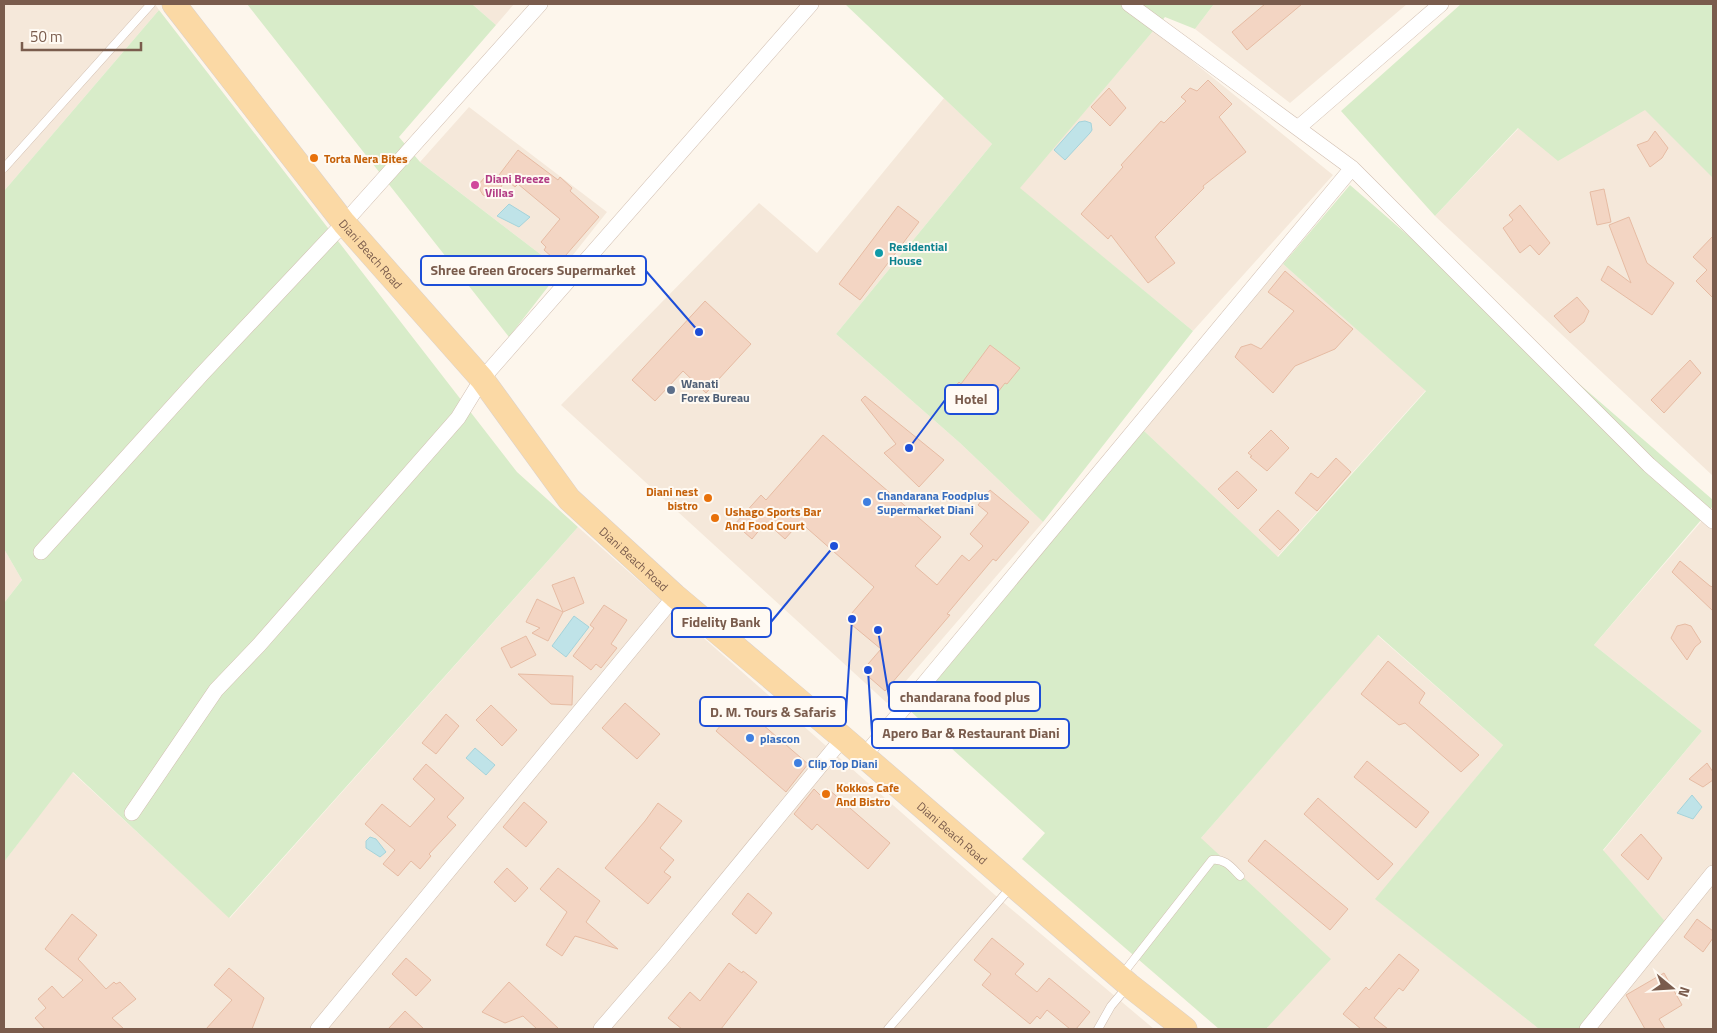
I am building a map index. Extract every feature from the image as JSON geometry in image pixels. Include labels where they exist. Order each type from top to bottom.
[{"type":"main road","name":"Diani Beach Road","points":[[174,4],[344,223],[482,379],[569,499],[676,596],[1124,981],[1185,1029]]},
{"type":"street","points":[[41,552],[202,374],[344,223],[540,4]]},
{"type":"street","points":[[132,813],[216,690],[265,638],[458,418],[482,379],[811,4]]},
{"type":"street","points":[[1129,4],[1299,127],[1352,168],[1649,465],[1713,520]]},
{"type":"street","points":[[1299,127],[1441,4]]},
{"type":"street","points":[[864,756],[1352,168]]},
{"type":"street","points":[[318,1029],[676,596]]},
{"type":"street","points":[[601,1029],[664,956],[843,738]]},
{"type":"street","points":[[1587,1029],[1713,873]]},
{"type":"lane","points":[[4,168],[151,4]]},
{"type":"lane","points":[[1098,1029],[1124,981],[1212,860],[1219,859],[1224,861],[1240,876]]},
{"type":"lane","points":[[888,1029],[1013,885]]},
{"type":"shaded area","points":[[4,4],[155,4],[159,10],[4,191]]},
{"type":"shaded area","points":[[472,4],[514,4],[496,25]]},
{"type":"shaded area","points":[[1214,4],[1407,4],[1290,103],[1195,29]]},
{"type":"shaded area","points":[[1713,28],[1713,476],[1435,216],[1519,128]]},
{"type":"shaded area","points":[[1154,30],[1333,175],[1193,331],[1019,188]]},
{"type":"shaded area","points":[[944,98],[992,144],[836,334],[960,443],[1043,522],[887,703],[561,405],[759,203],[817,253]]},
{"type":"shaded area","points":[[469,107],[607,212],[561,270],[420,162]]},
{"type":"shaded area","points":[[1283,264],[1426,390],[1277,557],[1142,429]]},
{"type":"shaded area","points":[[1713,508],[1713,1029],[1588,1029],[1670,927],[1603,851],[1702,731],[1594,645]]},
{"type":"shaded area","points":[[578,527],[1004,903],[1154,1029],[4,1029],[4,862],[72,772],[230,918]]},
{"type":"shaded area","points":[[4,549],[22,580],[4,603]]},
{"type":"shaded area","points":[[1377,635],[1503,745],[1376,899],[1539,1029],[1270,1029],[1267,1027],[1201,838]]},
{"type":"green space","points":[[247,4],[472,4],[496,25],[399,137],[420,162],[561,270],[509,337]]},
{"type":"green space","points":[[845,4],[1214,4],[1195,29],[1165,17],[1020,188],[1193,331],[1043,522],[960,443],[836,334],[992,144]]},
{"type":"green space","points":[[1461,4],[1713,4],[1713,178],[1645,110],[1558,161],[1518,128],[1435,216],[1341,111]]},
{"type":"green space","points":[[159,10],[517,472],[578,527],[229,918],[73,772],[4,862],[4,603],[22,580],[4,549],[4,191]]},
{"type":"green space","points":[[1350,185],[1713,500],[1713,506],[1594,645],[1702,731],[1603,850],[1670,927],[1588,1029],[1539,1029],[1375,899],[1503,745],[1378,635],[1201,838],[1331,959],[1266,1029],[1219,1029],[1022,859],[1045,833],[908,709],[1142,429],[1278,557],[1426,391],[1283,264]]},
{"type":"water","points":[[1079,122],[1091,123],[1092,130],[1065,160],[1054,150]]},
{"type":"water","points":[[509,204],[530,217],[519,227],[497,216]]},
{"type":"water","points":[[574,616],[589,627],[566,657],[552,646]]},
{"type":"water","points":[[475,748],[495,765],[486,775],[466,758]]},
{"type":"water","points":[[1692,795],[1702,807],[1693,819],[1677,813]]},
{"type":"water","points":[[370,837],[376,839],[386,852],[380,857],[366,848],[366,841]]},
{"type":"building","points":[[1265,4],[1302,4],[1247,50],[1232,32]]},
{"type":"building","points":[[1208,80],[1232,104],[1219,117],[1246,152],[1203,186],[1204,188],[1155,237],[1175,263],[1148,283],[1111,235],[1108,239],[1081,214],[1123,167],[1121,165],[1161,121],[1164,123],[1186,101],[1181,97],[1190,88],[1197,91]]},
{"type":"building","points":[[1109,88],[1126,108],[1110,126],[1091,107]]},
{"type":"building","points":[[1655,131],[1668,148],[1662,158],[1650,167],[1637,145],[1648,141]]},
{"type":"building","points":[[518,150],[558,180],[560,177],[572,188],[570,191],[599,217],[559,263],[544,250],[546,247],[541,242],[560,219],[518,184],[515,187],[505,179],[498,193],[490,197],[483,195],[480,190],[480,183],[484,178],[501,176],[499,175]]},
{"type":"building","points":[[1604,189],[1611,222],[1597,225],[1590,192]]},
{"type":"building","points":[[1520,205],[1550,243],[1539,255],[1530,245],[1520,253],[1503,228],[1513,220],[1509,215]]},
{"type":"building","name":"Residential House","points":[[898,206],[919,222],[860,300],[839,284]]},
{"type":"building","points":[[1629,217],[1647,263],[1674,283],[1652,315],[1601,280],[1608,266],[1631,283],[1609,225]]},
{"type":"building","points":[[1713,236],[1713,298],[1696,281],[1707,270],[1693,257]]},
{"type":"building","points":[[1285,271],[1353,329],[1335,349],[1295,366],[1273,393],[1235,357],[1241,347],[1251,344],[1261,349],[1294,311],[1268,292]]},
{"type":"building","points":[[1577,297],[1589,311],[1584,322],[1570,333],[1554,316]]},
{"type":"building","points":[[705,301],[751,344],[706,393],[683,371],[655,401],[632,380]]},
{"type":"building","points":[[990,345],[1020,368],[1007,384],[1005,383],[980,415],[951,392],[959,382],[961,384]]},
{"type":"building","points":[[1690,360],[1701,373],[1664,413],[1651,400]]},
{"type":"building","points":[[865,396],[944,460],[919,487],[884,453],[896,444],[861,400]]},
{"type":"building","points":[[1271,430],[1289,448],[1267,471],[1250,457],[1252,456],[1248,453]]},
{"type":"building","points":[[823,435],[941,537],[915,566],[937,585],[962,555],[969,561],[983,546],[970,534],[988,513],[978,505],[990,490],[1029,522],[996,561],[993,559],[947,614],[950,615],[885,691],[862,671],[881,649],[846,620],[874,587],[800,522],[785,539],[766,522],[752,539],[735,524],[761,495],[766,500]]},
{"type":"building","points":[[1336,458],[1351,472],[1317,511],[1295,493],[1311,473],[1318,478]]},
{"type":"building","points":[[1237,471],[1257,490],[1238,509],[1218,489]]},
{"type":"building","points":[[1278,510],[1299,530],[1280,550],[1259,530]]},
{"type":"building","points":[[1680,561],[1713,587],[1713,611],[1672,572]]},
{"type":"building","points":[[574,577],[584,603],[563,612],[552,585]]},
{"type":"building","points":[[537,599],[563,612],[548,641],[532,633],[540,628],[526,622]]},
{"type":"building","points":[[604,605],[627,620],[611,644],[617,648],[601,668],[596,664],[591,670],[573,656],[594,628],[590,625]]},
{"type":"building","points":[[1685,624],[1691,626],[1701,642],[1695,647],[1687,660],[1671,638],[1677,626]]},
{"type":"building","points":[[526,636],[536,655],[511,668],[501,648]]},
{"type":"building","points":[[1388,661],[1425,693],[1419,703],[1479,755],[1461,772],[1405,723],[1399,725],[1361,694]]},
{"type":"building","points":[[518,674],[573,676],[572,705],[551,704]]},
{"type":"building","points":[[625,703],[660,734],[637,759],[602,728]]},
{"type":"building","points":[[739,704],[808,764],[786,792],[716,731]]},
{"type":"building","points":[[491,705],[517,730],[502,746],[476,720]]},
{"type":"building","points":[[446,714],[459,726],[436,754],[422,743]]},
{"type":"building","points":[[1367,761],[1429,812],[1416,828],[1354,777]]},
{"type":"building","points":[[1707,763],[1713,772],[1713,780],[1703,787],[1689,779]]},
{"type":"building","points":[[426,764],[464,798],[447,817],[456,825],[429,854],[431,856],[420,869],[411,861],[398,876],[383,864],[395,850],[365,824],[382,804],[410,827],[435,799],[413,779]]},
{"type":"building","points":[[827,788],[890,843],[868,869],[817,824],[812,830],[794,814],[814,789],[820,795]]},
{"type":"building","points":[[1318,798],[1393,864],[1378,880],[1304,814]]},
{"type":"building","points":[[524,802],[547,822],[526,847],[503,827]]},
{"type":"building","points":[[658,803],[682,821],[660,848],[674,860],[664,872],[671,877],[648,904],[605,868]]},
{"type":"building","points":[[1641,834],[1662,858],[1648,880],[1621,855]]},
{"type":"building","points":[[1265,840],[1348,909],[1330,930],[1248,861]]},
{"type":"building","points":[[507,868],[528,888],[515,902],[494,882]]},
{"type":"building","points":[[558,868],[600,901],[586,922],[618,949],[575,936],[562,956],[546,945],[567,912],[540,889]]},
{"type":"building","points":[[748,893],[772,913],[756,934],[732,914]]},
{"type":"building","points":[[72,914],[97,935],[78,959],[106,989],[114,982],[116,984],[120,982],[136,999],[112,1018],[124,1029],[45,1029],[35,1018],[46,1008],[38,999],[52,986],[63,998],[83,980],[45,949]]},
{"type":"building","points":[[1697,919],[1713,931],[1713,938],[1703,952],[1684,937]]},
{"type":"building","points":[[992,938],[1024,964],[1015,974],[1037,992],[1049,978],[1090,1012],[1076,1029],[1070,1029],[1047,1010],[1040,1019],[1037,1016],[1030,1024],[982,985],[991,974],[974,960]]},
{"type":"building","points":[[1399,954],[1419,970],[1403,991],[1399,988],[1374,1018],[1388,1029],[1361,1029],[1343,1014],[1366,987],[1369,990]]},
{"type":"building","points":[[406,958],[431,980],[416,996],[392,974]]},
{"type":"building","points":[[729,963],[757,982],[721,1029],[682,1029],[668,1018],[690,992],[700,1001]]},
{"type":"building","points":[[229,968],[264,998],[252,1029],[206,1029],[232,1000],[214,985]]},
{"type":"building","points":[[1664,973],[1682,1005],[1659,1019],[1665,1029],[1645,1029],[1626,995]]},
{"type":"building","points":[[509,982],[559,1029],[537,1029],[523,1016],[505,1023],[482,1012]]},
{"type":"building","points":[[405,1011],[424,1029],[388,1029]]},
{"type":"place","name":"Torta Nera Bites","points":[[314,158]]},
{"type":"place","name":"Diani Breeze Villas","points":[[475,185]]},
{"type":"place","name":"Residential House","points":[[879,253]]},
{"type":"place","name":"Shree Green Grocers Supermarket","points":[[699,332]]},
{"type":"place","name":"Wanati Forex Bureau","points":[[671,390]]},
{"type":"place","name":"Hotel","points":[[909,448]]},
{"type":"place","name":"Diani nest bistro","points":[[708,498]]},
{"type":"place","name":"Chandarana Foodplus Supermarket Diani","points":[[867,502]]},
{"type":"place","name":"Ushago Sports Bar And Food Court","points":[[715,518]]},
{"type":"place","name":"Fidelity Bank","points":[[834,546]]},
{"type":"place","name":"D. M. Tours & Safaris","points":[[852,619]]},
{"type":"place","name":"chandarana food plus","points":[[878,630]]},
{"type":"place","name":"Apero Bar & Restaurant Diani","points":[[868,670]]},
{"type":"place","name":"plascon","points":[[750,738]]},
{"type":"place","name":"Clip Top Diani","points":[[798,763]]},
{"type":"place","name":"Kokkos Cafe And Bistro","points":[[826,794]]}]
